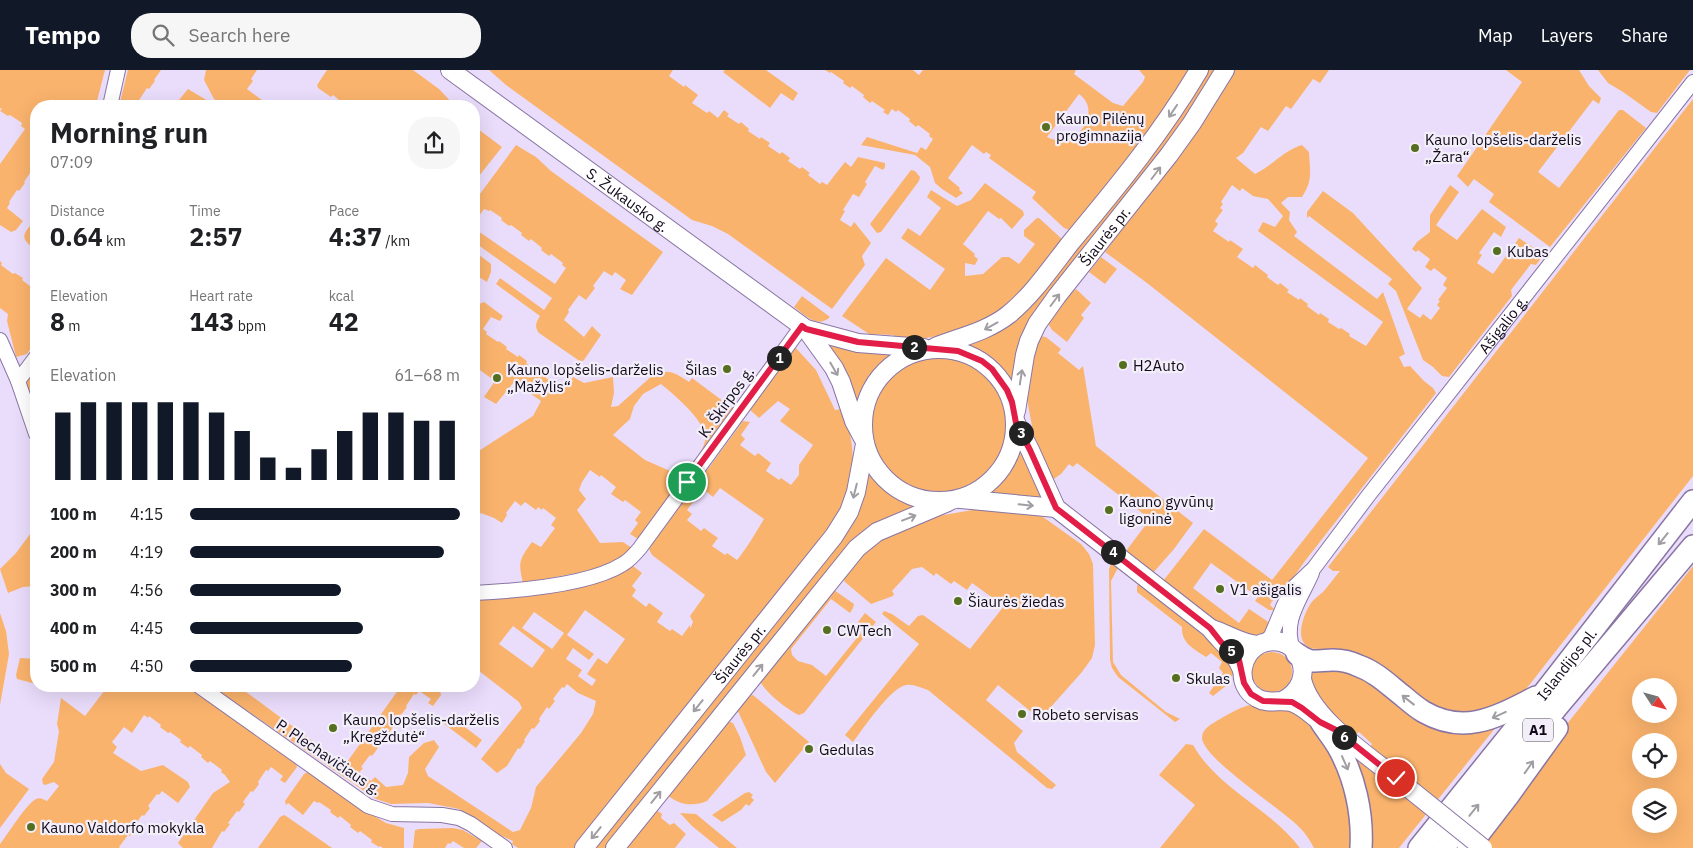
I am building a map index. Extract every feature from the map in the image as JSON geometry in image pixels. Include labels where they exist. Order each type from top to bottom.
[{"type":"highway","name":"Islandijos pl.","points":[[1420,848],[1693,501]]},
{"type":"highway","name":"Islandijos pl.","points":[[1443,848],[1558,706],[1693,546]]},
{"type":"highway","points":[[1468,848],[1508,796],[1636,615]]},
{"type":"highway","points":[[1295,652],[1311,662],[1334,660],[1360,666],[1371,671],[1423,712],[1438,719],[1451,722],[1482,722],[1543,694]]},
{"type":"highway","points":[[1328,726],[1355,788],[1362,834],[1361,848]]},
{"type":"main road","name":"S. Žukausko g.","points":[[450,70],[804,328],[834,368],[841,382],[854,421],[864,441]]},
{"type":"main road","name":"Šiaurės pr.","points":[[931,348],[982,330],[1002,319],[1022,302],[1140,157],[1170,116],[1199,70]]},
{"type":"main road","name":"Šiaurės pr.","points":[[1016,419],[1025,355],[1037,324],[1169,156],[1226,70]]},
{"type":"main road","name":"S. Žukausko g.","points":[[804,328],[858,342],[931,348]]},
{"type":"main road","points":[[1056,508],[954,500],[923,500],[909,496],[897,489],[877,469],[864,441],[862,422],[865,405],[871,390],[882,374],[895,363],[911,354],[931,348],[958,351],[970,355],[992,369],[1007,390],[1016,419],[1056,508],[1210,628],[1239,660],[1244,683],[1251,694],[1263,701],[1292,702],[1328,726],[1483,848]]},
{"type":"main road","points":[[954,500],[974,494],[996,476],[1005,464],[1013,444],[1016,419]]},
{"type":"main road","name":"Šiaurės pr.","points":[[584,848],[834,536],[848,512],[856,492],[864,441]]},
{"type":"main road","name":"Šiaurės pr.","points":[[615,848],[857,548],[877,532],[954,500]]},
{"type":"main road","points":[[1210,628],[1227,634],[1241,642],[1261,644],[1279,642],[1295,652],[1303,671],[1302,679],[1295,693],[1282,701]]},
{"type":"main road","points":[[1242,670],[1247,655],[1261,644]]},
{"type":"main road","points":[[1302,679],[1310,700],[1328,726]]},
{"type":"street","points":[[111,100],[118,70]]},
{"type":"street","name":"Ašigalio g.","points":[[1261,644],[1271,636],[1289,595],[1295,586],[1314,568],[1384,475],[1693,82]]},
{"type":"street","name":"K. Škirpos g.","points":[[480,592],[540,587],[585,579],[625,563],[640,548],[804,328]]},
{"type":"street","points":[[0,340],[18,381],[30,416]]},
{"type":"street","points":[[18,381],[30,365]]},
{"type":"street","name":"Ašigalio g.","points":[[1295,652],[1289,640],[1288,629],[1294,610],[1314,568]]},
{"type":"street","name":"P. Plechavičiaus g.","points":[[212,692],[368,806],[392,814],[442,815],[459,818],[471,824],[505,848]]},
{"type":"shaded area","points":[[0,70],[105,70],[97,100],[30,100],[30,173],[25,183],[19,191],[17,190],[9,202],[7,208],[23,221],[16,230],[11,232],[0,225],[0,164],[25,129],[21,126],[22,123],[0,111],[2,109],[0,108]]},
{"type":"shaded area","points":[[128,70],[161,70],[155,81],[149,89],[147,88],[139,100],[120,100]]},
{"type":"shaded area","points":[[206,70],[257,70],[251,79],[253,81],[247,89],[262,100],[216,100],[204,80]]},
{"type":"shaded area","points":[[327,70],[413,70],[439,89],[449,100],[339,100],[333,95],[331,97],[318,88],[317,85]]},
{"type":"shaded area","points":[[489,70],[673,70],[669,76],[698,95],[692,103],[707,113],[709,111],[718,118],[724,110],[729,114],[727,116],[739,124],[741,122],[749,129],[748,131],[770,143],[768,146],[780,154],[782,152],[790,158],[788,161],[800,169],[802,167],[810,173],[808,175],[820,184],[822,182],[827,185],[845,162],[851,167],[858,157],[885,163],[883,170],[875,166],[865,182],[867,184],[859,197],[853,194],[843,210],[845,211],[840,220],[851,227],[854,222],[871,243],[862,256],[865,265],[832,309],[728,234],[712,226],[692,220],[506,85]]},
{"type":"shaded area","points":[[725,70],[766,70],[798,93],[793,101],[781,93],[770,108],[723,72]]},
{"type":"shaded area","points":[[825,70],[913,70],[919,75],[923,70],[1076,70],[1074,74],[1113,103],[1123,106],[1143,82],[1145,77],[1139,70],[1192,70],[1177,93],[1075,229],[1069,230],[1064,228],[1032,198],[1036,192],[989,158],[991,155],[986,152],[984,154],[972,145],[948,178],[963,193],[956,198],[935,183],[930,167],[915,155],[861,145],[867,137],[917,153],[921,147],[926,150],[933,139],[929,136],[930,134],[918,125],[916,127],[909,121],[910,119],[898,110],[896,112],[892,109],[888,115],[883,112],[885,110],[872,101],[870,103],[863,97],[864,95],[852,86],[850,88],[843,83],[844,81]],"holes":[[[1079,94],[1086,102],[1088,110],[1087,119],[1083,128],[1076,135],[1067,139],[1057,140],[1047,137]]]},
{"type":"shaded area","points":[[1207,70],[1219,70],[1193,112],[1084,254],[1014,386],[1003,372],[985,355],[961,345],[1002,327]]},
{"type":"shaded area","points":[[1232,70],[1329,70],[1320,83],[1313,79],[1291,109],[1286,106],[1268,131],[1261,127],[1243,153],[1236,158],[1255,174],[1296,147],[1302,145],[1309,152],[1310,176],[1306,191],[1302,197],[1288,197],[1281,203],[1290,212],[1289,220],[1297,232],[1294,236],[1377,299],[1383,292],[1405,354],[1399,357],[1404,367],[1410,366],[1436,393],[1305,561],[1278,599],[1272,601],[1270,605],[1275,610],[1269,610],[1255,601],[1258,597],[1211,563],[1193,588],[1239,623],[1249,609],[1267,621],[1269,624],[1267,633],[1256,639],[1226,628],[1163,581],[1204,529],[1272,580],[1368,458],[1105,252]],"holes":[[[1232,185],[1240,191],[1242,188],[1253,196],[1268,199],[1283,216],[1275,227],[1263,222],[1258,231],[1383,322],[1366,346],[1349,336],[1350,334],[1341,328],[1339,329],[1328,322],[1329,319],[1320,313],[1319,315],[1300,298],[1299,300],[1287,292],[1289,290],[1267,277],[1268,275],[1255,265],[1253,268],[1237,257],[1243,249],[1213,231],[1218,224],[1215,221],[1223,210],[1220,208],[1223,204],[1221,202]]]},
{"type":"shaded area","points":[[1506,70],[1579,70],[1589,86],[1601,98],[1599,104],[1593,100],[1538,172],[1559,188],[1619,110],[1623,110],[1646,128],[1550,247],[1489,202],[1494,194],[1474,179],[1468,187],[1457,176],[1522,82]]},
{"type":"shaded area","points":[[1598,70],[1690,70],[1657,113],[1651,112],[1608,83]]},
{"type":"shaded area","points":[[188,89],[206,100],[179,100]]},
{"type":"shaded area","points":[[1693,99],[1693,476],[1523,693],[1507,705],[1460,718],[1321,655],[1321,649],[1305,645],[1301,632],[1307,609],[1340,571],[1333,571],[1328,567]]},
{"type":"shaded area","points":[[480,130],[502,147],[480,175]]},
{"type":"shaded area","points":[[516,145],[536,157],[551,171],[663,252],[632,295],[620,289],[626,280],[615,272],[612,276],[604,271],[586,300],[579,295],[568,310],[569,312],[564,320],[584,337],[592,326],[601,335],[581,362],[539,333],[536,324],[540,316],[496,284],[500,278],[544,310],[552,298],[480,246],[480,232],[555,284],[566,268],[562,265],[563,263],[551,254],[549,256],[531,239],[529,241],[521,235],[522,233],[511,225],[509,226],[501,220],[502,218],[490,210],[484,209],[480,214],[480,194]]},
{"type":"shaded area","points":[[911,170],[915,171],[920,177],[919,181],[881,232],[877,233],[870,224]]},
{"type":"shaded area","points":[[985,183],[1023,211],[1024,215],[1012,229],[1001,218],[999,219],[988,211],[963,244],[978,259],[975,265],[965,263],[965,276],[983,274],[1002,257],[1009,257],[1019,264],[1035,244],[1024,236],[1024,230],[1037,218],[1063,240],[1021,294],[983,323],[943,335],[903,342],[894,341],[894,335],[869,334],[842,316],[886,258],[930,290],[945,269],[901,238],[908,228],[920,236],[941,208],[927,197],[931,190],[957,206],[971,200]]},
{"type":"shaded area","points":[[1450,185],[1459,192],[1436,225],[1457,240],[1482,209],[1506,227],[1501,237],[1494,232],[1479,253],[1482,255],[1477,263],[1493,274],[1519,238],[1540,252],[1542,257],[1536,265],[1531,264],[1511,290],[1512,296],[1449,377],[1442,376],[1423,360],[1396,291],[1388,284],[1392,279],[1309,216],[1307,218],[1307,212],[1323,191],[1353,213],[1422,288],[1407,309],[1420,318],[1423,314],[1431,320],[1440,308],[1437,305],[1440,301],[1438,300],[1447,288],[1443,285],[1447,278],[1434,268],[1431,271],[1425,267],[1430,259],[1418,250],[1416,252],[1412,249],[1417,242],[1430,232],[1430,215]]},
{"type":"shaded area","points":[[30,226],[30,245],[24,238]]},
{"type":"shaded area","points":[[480,256],[491,264],[491,272],[487,282],[480,278]]},
{"type":"shaded area","points":[[1101,257],[1117,269],[1105,284],[1089,272]]},
{"type":"shaded area","points":[[0,261],[1,265],[13,274],[15,273],[23,278],[22,280],[30,286],[30,349],[27,354],[16,357],[7,321],[8,314],[0,308]]},
{"type":"shaded area","points":[[1076,289],[1091,303],[1081,315],[1084,318],[1067,342],[1052,330],[1047,322],[1055,309]]},
{"type":"shaded area","points":[[802,296],[830,317],[820,322],[802,314],[794,307]]},
{"type":"shaded area","points":[[484,302],[503,316],[500,321],[491,317],[483,329],[487,332],[486,334],[499,341],[507,347],[506,349],[518,357],[519,355],[527,361],[526,363],[547,376],[546,378],[559,387],[564,389],[573,377],[584,383],[613,377],[614,393],[611,407],[618,406],[653,375],[672,372],[689,382],[692,378],[735,410],[692,469],[705,441],[705,434],[696,418],[661,384],[643,394],[634,406],[630,419],[613,435],[645,460],[670,471],[681,483],[638,539],[630,534],[638,523],[635,520],[641,512],[625,500],[623,502],[611,494],[616,487],[601,475],[600,477],[590,470],[579,490],[586,499],[577,510],[600,543],[623,542],[632,548],[615,561],[593,570],[523,583],[520,566],[524,553],[532,542],[541,547],[555,528],[551,525],[556,518],[543,508],[542,510],[538,507],[536,510],[525,502],[521,506],[515,501],[506,513],[507,515],[502,523],[494,518],[480,514],[480,450],[533,416],[541,401],[514,382],[496,404],[484,397],[495,381],[480,370],[480,304]]},
{"type":"shaded area","points":[[1039,336],[1046,337],[1061,349],[1058,353],[1079,370],[1083,366],[1096,446],[1193,523],[1153,573],[1126,551],[1150,519],[1077,463],[1073,467],[1069,464],[1061,474],[1051,481],[1039,458],[1027,399],[1027,378]]},
{"type":"shaded area","points":[[826,341],[903,348],[880,366],[856,407]]},
{"type":"shaded area","points":[[795,347],[816,370],[835,410],[842,409],[847,423],[853,453],[853,468],[851,483],[842,512],[832,528],[774,595],[753,626],[576,848],[518,848],[512,844],[513,841],[495,833],[459,809],[428,803],[391,804],[376,799],[220,692],[246,692],[345,765],[397,692],[418,692],[416,695],[414,694],[407,707],[391,726],[393,727],[387,736],[385,735],[376,746],[378,748],[372,756],[370,755],[359,773],[371,781],[375,777],[386,787],[403,785],[408,773],[409,757],[424,743],[434,740],[439,747],[425,769],[428,776],[513,832],[520,830],[531,808],[536,787],[581,733],[593,714],[596,701],[578,693],[567,684],[564,688],[562,687],[553,699],[555,701],[549,709],[547,707],[539,719],[540,721],[534,729],[532,728],[520,749],[518,748],[507,766],[497,773],[481,759],[522,708],[519,702],[480,672],[480,600],[607,579],[633,566],[642,573],[632,586],[636,590],[632,596],[646,607],[649,603],[663,613],[657,622],[670,631],[672,629],[682,636],[690,625],[690,629],[693,622],[690,616],[705,595],[652,555],[649,549],[690,490],[697,497],[687,510],[692,514],[687,520],[701,531],[704,528],[718,538],[712,546],[725,555],[727,553],[737,560],[764,519],[720,488],[713,497],[697,484],[743,421],[750,422],[741,435],[745,439],[740,445],[755,456],[758,453],[771,463],[766,471],[779,480],[781,478],[791,485],[799,475],[799,465],[813,445],[780,421],[790,409],[778,401],[759,418],[750,410]],"holes":[[[585,610],[625,639],[607,664],[598,658],[587,674],[596,680],[592,686],[578,676],[582,670],[566,659],[573,648],[589,660],[594,654],[567,635]],[[534,612],[564,633],[552,649],[522,628]],[[513,626],[545,650],[532,668],[499,644]]]},
{"type":"shaded area","points":[[940,356],[954,357],[967,361],[979,367],[989,376],[998,386],[1004,398],[1008,411],[1008,439],[1004,452],[998,464],[989,474],[979,483],[967,489],[954,493],[940,494],[926,493],[913,489],[901,483],[891,474],[882,464],[876,452],[872,439],[871,425],[872,411],[876,398],[882,386],[891,376],[901,367],[913,361],[926,357]]},
{"type":"shaded area","points":[[30,377],[30,392],[29,392],[25,383]]},
{"type":"shaded area","points":[[1022,448],[1048,502],[987,494],[1007,476]]},
{"type":"shaded area","points":[[864,463],[888,490],[921,505],[881,523],[608,848],[591,848],[829,553]]},
{"type":"shaded area","points":[[984,508],[1022,510],[1043,517],[1081,544],[1089,554],[1093,564],[1095,645],[1092,658],[1082,672],[1042,717],[1037,714],[1035,715],[998,685],[986,700],[1023,731],[1014,743],[1017,752],[1056,785],[1052,789],[1047,788],[928,690],[915,686],[906,685],[893,693],[878,709],[853,742],[845,735],[919,644],[882,614],[884,611],[892,614],[909,626],[918,616],[923,615],[970,649],[1004,606],[972,583],[967,590],[954,581],[951,584],[936,573],[934,576],[922,567],[912,569],[892,591],[893,596],[871,604],[845,582],[843,579],[844,575],[878,538],[932,517]]},
{"type":"shaded area","points":[[30,534],[30,586],[8,593],[0,569],[16,553]]},
{"type":"shaded area","points":[[1111,564],[1118,568],[1111,581],[1113,662],[1121,675],[1166,712],[1180,719],[1175,722],[1118,677],[1112,668],[1110,660],[1109,569]]},
{"type":"shaded area","points":[[1693,566],[1693,848],[1468,848]]},
{"type":"shaded area","points":[[1139,583],[1221,650],[1232,668],[1233,674],[1227,685],[1213,696],[1209,693],[1223,673],[1219,668],[1222,662],[1211,653],[1206,657],[1189,645],[1182,633],[1182,627],[1137,592]]},
{"type":"shaded area","points":[[834,590],[854,604],[853,608],[850,613],[831,599],[791,649],[792,655],[798,661],[812,665],[826,676],[865,628],[858,622],[865,613],[876,622],[804,713],[799,715],[776,700],[760,680],[830,591]]},
{"type":"shaded area","points":[[0,613],[6,631],[9,654],[0,705]]},
{"type":"shaded area","points":[[1268,652],[1276,652],[1283,655],[1289,661],[1292,672],[1289,683],[1283,689],[1276,692],[1268,692],[1261,689],[1255,683],[1252,676],[1252,668],[1255,661],[1261,655]]},
{"type":"shaded area","points":[[20,658],[30,659],[30,682],[17,679],[16,675]]},
{"type":"shaded area","points":[[1326,666],[1361,673],[1418,716],[1496,727],[1399,848],[1366,848],[1354,760],[1358,758],[1361,760],[1372,744],[1359,732],[1354,736],[1311,693],[1309,669]]},
{"type":"shaded area","points":[[103,692],[196,692],[296,764],[297,767],[285,783],[280,780],[283,776],[271,767],[268,771],[266,770],[258,782],[259,784],[253,792],[251,791],[243,802],[245,804],[228,823],[230,824],[224,832],[222,831],[212,848],[183,848],[178,843],[213,793],[230,782],[221,772],[222,770],[210,761],[208,763],[201,757],[202,755],[190,746],[188,748],[180,742],[181,740],[160,727],[161,725],[149,716],[148,718],[144,715],[132,733],[124,727],[112,742],[117,747],[113,753],[141,771],[163,765],[188,782],[190,787],[178,803],[162,791],[159,795],[157,794],[148,806],[150,808],[144,816],[142,815],[134,826],[136,828],[130,836],[128,835],[120,848],[0,848],[0,844],[27,807],[37,798],[47,801],[59,786],[54,782],[45,785],[42,779],[54,762],[59,731],[57,724],[61,698],[85,716]]},
{"type":"shaded area","points":[[420,692],[440,692],[441,695],[433,706],[428,703],[431,699]]},
{"type":"shaded area","points":[[753,695],[809,742],[775,783],[766,772],[736,707],[745,696]]},
{"type":"shaded area","points":[[1255,704],[1290,708],[1313,725],[1343,771],[1355,848],[1314,848],[1301,829],[1216,759],[1206,747],[1202,735],[1208,727],[1236,710]]},
{"type":"shaded area","points":[[449,715],[482,740],[476,748],[443,723]]},
{"type":"shaded area","points":[[725,720],[733,723],[746,755],[707,801],[686,804],[671,798],[666,794]]},
{"type":"shaded area","points":[[1186,744],[1193,745],[1216,774],[1274,821],[1300,848],[1160,848],[1195,805],[1159,775]]},
{"type":"shaded area","points":[[0,764],[6,773],[29,789],[0,828]]},
{"type":"shaded area","points":[[311,772],[386,823],[404,828],[404,848],[379,847],[319,802],[314,801],[303,815],[288,803],[286,805],[285,801],[304,774]]},
{"type":"shaded area","points":[[749,792],[753,795],[751,797],[754,800],[749,806],[746,804],[741,810],[722,822],[712,815],[745,793]]},
{"type":"shaded area","points":[[658,811],[662,814],[661,818],[670,825],[674,823],[686,834],[675,848],[627,848],[644,821]]},
{"type":"shaded area","points":[[680,813],[696,814],[737,848],[719,848],[692,826]]},
{"type":"shaded area","points":[[284,815],[332,848],[258,848],[280,817]]},
{"type":"shaded area","points":[[453,828],[463,830],[482,841],[476,848],[464,848],[453,841],[450,844],[448,843],[445,848],[413,848],[415,830]]},
{"type":"place","name":"Kauno Pilėnų progimnazija","points":[[1046,127]]},
{"type":"place","name":"Kauno lopšelis-darželis „Žara“","points":[[1415,148]]},
{"type":"place","name":"Kubas","points":[[1497,251]]},
{"type":"place","name":"H2Auto","points":[[1123,365]]},
{"type":"place","name":"Šilas","points":[[727,369]]},
{"type":"place","name":"Kauno lopšelis-darželis „Mažylis“","points":[[497,378]]},
{"type":"place","name":"Kauno gyvūnų ligoninė","points":[[1109,510]]},
{"type":"place","name":"V1 ašigalis","points":[[1220,589]]},
{"type":"place","name":"Šiaurės žiedas","points":[[958,601]]},
{"type":"place","name":"CWTech","points":[[827,630]]},
{"type":"place","name":"Skulas","points":[[1176,678]]},
{"type":"place","name":"Robeto servisas","points":[[1022,714]]},
{"type":"place","name":"Kauno lopšelis-darželis „Kregždutė“","points":[[333,728]]},
{"type":"place","name":"Gedulas","points":[[809,749]]},
{"type":"place","name":"Kauno Valdorfo mokykla","points":[[31,827]]},
{"type":"route","points":[[687,482],[802,326],[806,329],[858,342],[946,349],[970,355],[992,369],[1007,390],[1012,402],[1016,423],[1056,508],[1210,628],[1239,660],[1244,683],[1251,694],[1263,701],[1292,702],[1320,722],[1336,730],[1396,778]]}]
